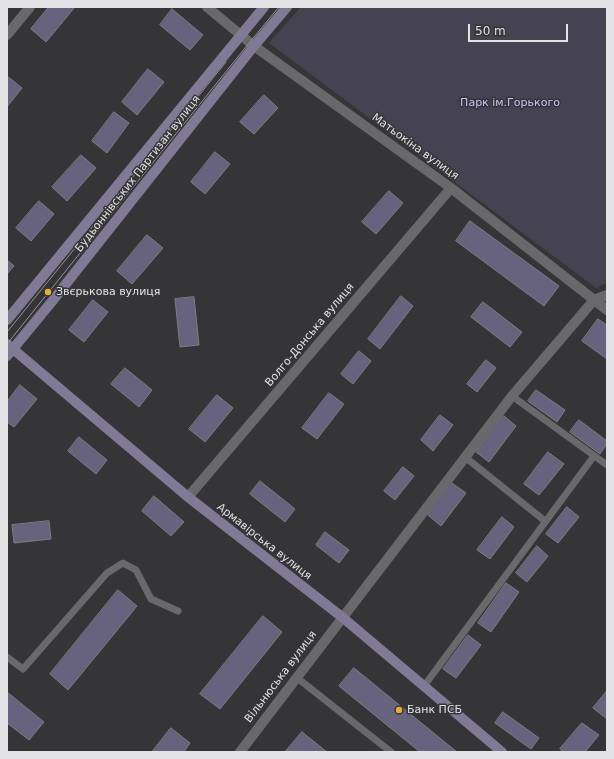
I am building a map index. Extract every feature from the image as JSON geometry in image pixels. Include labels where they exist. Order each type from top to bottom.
[{"type":"main road","name":"Будьоннівських Партизан вулиця","points":[[7,320],[264,7]]},
{"type":"main road","name":"Будьоннівських Партизан вулиця","points":[[9,350],[54,299],[254,46],[288,7]]},
{"type":"main road","name":"Армавірська вулиця","points":[[9,350],[188,497],[342,618],[502,752]]},
{"type":"street","points":[[7,35],[30,7]]},
{"type":"street","name":"Матьокіна вулиця","points":[[207,7],[254,46],[451,188],[607,310]]},
{"type":"street","name":"Волго-Донська вулиця","points":[[188,497],[451,188]]},
{"type":"street","points":[[342,618],[512,396],[594,300],[607,295]]},
{"type":"street","name":"Вільнюська вулиця","points":[[244,751],[296,677],[342,618]]},
{"type":"lane","points":[[512,396],[607,466]]},
{"type":"lane","points":[[424,686],[594,456]]},
{"type":"lane","points":[[465,457],[545,521]]},
{"type":"lane","points":[[7,657],[23,669],[108,573],[123,563],[136,570],[151,599],[178,611]]},
{"type":"lane","points":[[296,677],[391,752]]},
{"type":"green space","name":"Парк iм.Горького","points":[[301,7],[607,7],[607,283],[596,288],[269,43]]},
{"type":"building","points":[[49,7],[75,7],[46,42],[31,29]]},
{"type":"building","points":[[172,9],[203,35],[190,50],[160,25]]},
{"type":"building","points":[[148,69],[164,82],[137,115],[122,102]]},
{"type":"building","points":[[7,76],[22,88],[7,107]]},
{"type":"building","points":[[264,95],[278,108],[254,134],[240,122]]},
{"type":"building","points":[[114,112],[129,123],[107,153],[92,141]]},
{"type":"building","points":[[215,152],[230,164],[205,194],[191,182]]},
{"type":"building","points":[[81,155],[96,168],[67,201],[52,187]]},
{"type":"building","points":[[389,191],[403,203],[376,234],[362,222]]},
{"type":"building","points":[[39,201],[54,214],[31,241],[16,228]]},
{"type":"building","points":[[470,221],[559,286],[544,306],[456,241]]},
{"type":"building","points":[[147,235],[163,248],[132,284],[117,271]]},
{"type":"building","points":[[7,260],[14,266],[7,274]]},
{"type":"building","points":[[401,296],[413,306],[380,349],[368,339]]},
{"type":"building","points":[[194,297],[199,345],[180,347],[175,299]]},
{"type":"building","points":[[93,300],[108,312],[84,342],[69,330]]},
{"type":"building","points":[[483,302],[522,332],[510,347],[471,317]]},
{"type":"building","points":[[598,319],[607,325],[607,359],[582,341]]},
{"type":"building","points":[[359,351],[371,361],[353,384],[341,374]]},
{"type":"building","points":[[486,360],[496,368],[477,392],[467,384]]},
{"type":"building","points":[[125,368],[152,390],[139,407],[111,384]]},
{"type":"building","points":[[20,385],[37,399],[14,427],[7,422],[7,402]]},
{"type":"building","points":[[536,390],[565,410],[557,422],[528,401]]},
{"type":"building","points":[[329,393],[344,404],[317,439],[302,428]]},
{"type":"building","points":[[217,395],[233,408],[205,442],[189,429]]},
{"type":"building","points":[[440,415],[453,425],[433,451],[421,440]]},
{"type":"building","points":[[504,416],[516,426],[489,462],[476,452]]},
{"type":"building","points":[[579,420],[607,441],[607,444],[600,454],[570,432]]},
{"type":"building","points":[[79,437],[107,460],[96,474],[68,451]]},
{"type":"building","points":[[548,452],[564,464],[539,495],[524,484]]},
{"type":"building","points":[[403,467],[414,476],[395,500],[384,491]]},
{"type":"building","points":[[260,481],[295,509],[285,522],[250,494]]},
{"type":"building","points":[[452,483],[466,493],[441,526],[428,515]]},
{"type":"building","points":[[154,496],[184,522],[171,536],[142,511]]},
{"type":"building","points":[[567,507],[579,517],[558,543],[546,534]]},
{"type":"building","points":[[502,517],[514,527],[490,559],[477,550]]},
{"type":"building","points":[[49,521],[51,539],[14,543],[12,525]]},
{"type":"building","points":[[325,532],[349,550],[339,563],[316,545]]},
{"type":"building","points":[[537,546],[548,556],[527,582],[516,573]]},
{"type":"building","points":[[506,583],[519,592],[491,632],[478,623]]},
{"type":"building","points":[[118,590],[137,606],[68,690],[50,674]]},
{"type":"building","points":[[263,616],[282,632],[220,709],[200,694]]},
{"type":"building","points":[[468,635],[481,645],[456,678],[443,669]]},
{"type":"building","points":[[354,668],[457,752],[420,752],[339,686]]},
{"type":"building","points":[[607,691],[607,719],[593,708]]},
{"type":"building","points":[[7,692],[44,722],[29,740],[7,723]]},
{"type":"building","points":[[503,712],[539,738],[531,749],[495,723]]},
{"type":"building","points":[[582,723],[599,735],[585,752],[564,752],[560,749]]},
{"type":"building","points":[[171,728],[190,743],[184,752],[152,752]]},
{"type":"building","points":[[302,732],[327,752],[286,751]]},
{"type":"tram line","points":[[7,344],[279,7]]},
{"type":"tram line","points":[[7,332],[226,62]]},
{"type":"place","name":"Звєрькова вулиця","points":[[48,292]]},
{"type":"place","name":"Банк ПСБ","points":[[399,710]]}]
